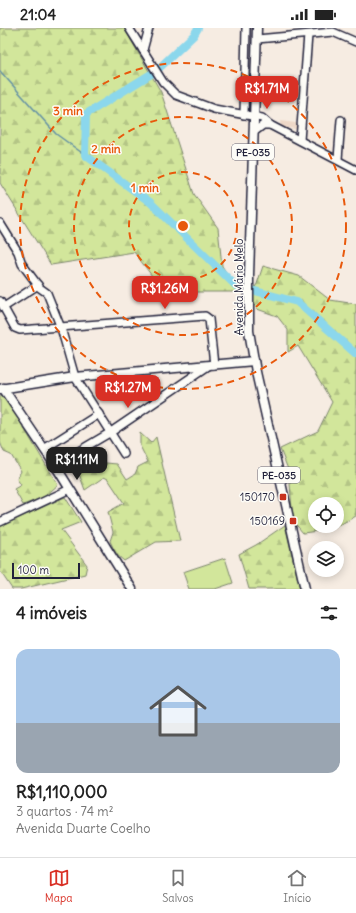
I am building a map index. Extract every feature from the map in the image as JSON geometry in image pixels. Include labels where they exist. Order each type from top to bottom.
[{"type":"main road","name":"Avenida Mário Melo","points":[[257,28],[249,275],[249,331],[254,361],[305,589]]},
{"type":"main road","points":[[132,589],[55,465],[1,387],[75,377],[254,361]]},
{"type":"street","points":[[129,28],[160,78],[168,88],[188,100],[214,109],[262,118],[270,124],[338,159],[356,170]]},
{"type":"street","points":[[143,50],[148,28]]},
{"type":"street","points":[[244,115],[246,28]]},
{"type":"street","points":[[257,40],[336,30],[356,42]]},
{"type":"street","points":[[300,140],[308,34]]},
{"type":"street","points":[[338,159],[341,120]]},
{"type":"street","points":[[254,132],[263,125],[270,124]]},
{"type":"street","points":[[0,223],[18,252],[22,264],[38,285],[47,293],[61,328],[75,377],[124,454]]},
{"type":"street","points":[[4,308],[38,285]]},
{"type":"street","points":[[0,301],[17,330],[61,328],[206,316],[209,319],[211,366],[111,432],[55,465]]},
{"type":"street","points":[[44,449],[99,414]]},
{"type":"street","points":[[0,522],[70,489]]},
{"type":"shaded area","points":[[280,121],[296,123],[296,129],[281,127]]},
{"type":"green space","points":[[0,28],[124,28],[161,92],[194,194],[218,228],[222,266],[240,292],[164,292],[134,252],[51,265],[0,183]]},
{"type":"green space","points":[[263,266],[299,276],[330,300],[356,304],[356,516],[344,522],[344,497],[308,497],[308,532],[303,533],[293,521],[289,472],[280,449],[318,431],[332,402],[298,346],[288,352],[288,330],[277,316],[257,309],[249,297],[257,284]]},
{"type":"green space","points":[[4,395],[58,485],[44,497],[23,505],[14,489],[21,485],[17,479],[21,471],[11,455],[4,452],[0,442],[0,396]]},
{"type":"green space","points":[[140,433],[151,443],[156,437],[180,541],[156,542],[124,561],[116,554],[110,541],[113,532],[108,512],[124,503],[108,479],[104,477],[85,490],[78,471],[101,458],[106,463],[117,464],[127,479],[135,474],[138,467],[148,462],[140,446]]},
{"type":"green space","points":[[65,497],[81,522],[61,530],[87,565],[85,574],[21,589],[12,589],[0,571],[0,524],[12,521]]},
{"type":"green space","points":[[285,525],[300,589],[249,589],[239,554],[256,545]]},
{"type":"green space","points":[[225,558],[233,583],[215,589],[189,589],[183,572]]},
{"type":"waterway","points":[[198,28],[194,35],[156,71],[86,114],[85,155],[150,202],[236,286],[297,302],[356,354]]},
{"type":"waterway","points":[[0,71],[56,134],[85,155]]},
{"type":"place","name":"150170","points":[[283,497]]},
{"type":"place","name":"150169","points":[[293,521]]}]
